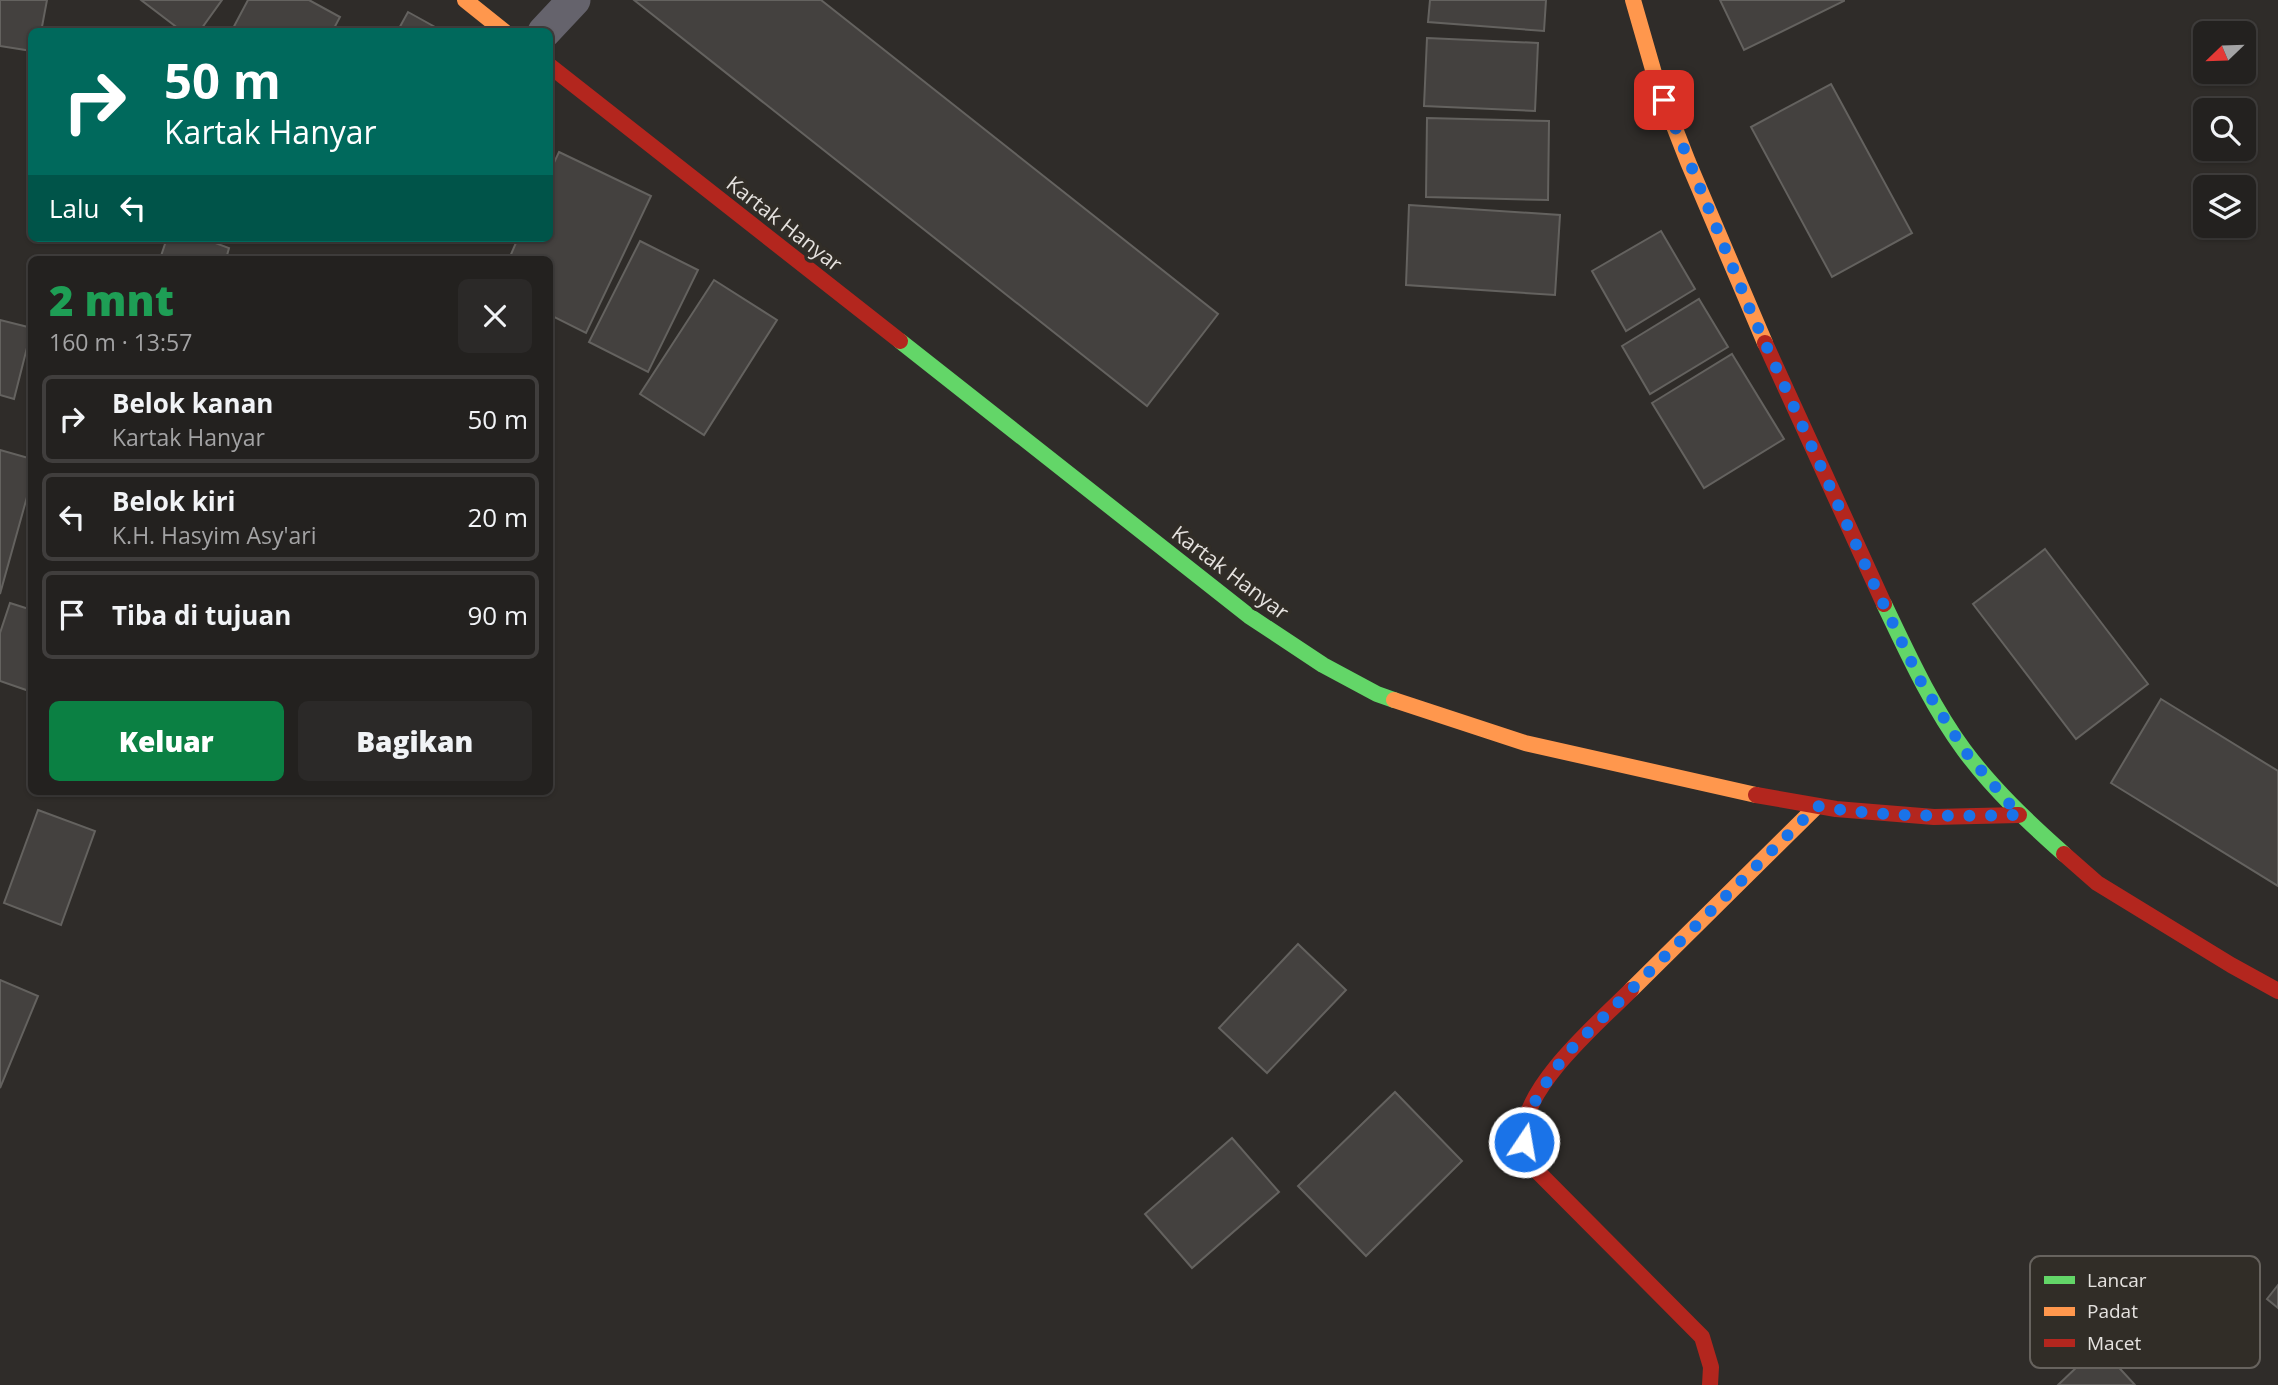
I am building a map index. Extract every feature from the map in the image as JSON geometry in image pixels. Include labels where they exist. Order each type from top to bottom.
[{"type":"street","points":[[465,0],[500,28]]},
{"type":"street","points":[[1633,0],[1656,80],[1751,312],[1920,680],[1964,750],[2019,815],[2097,883],[2278,991]]},
{"type":"street","name":"Kartak Hanyar","points":[[553,68],[1249,617],[1323,665],[1377,694],[1525,743],[1732,791],[1836,809],[1934,817],[2019,815]]},
{"type":"street","points":[[1710,1385],[1713,1375],[1702,1337],[1535,1169],[1524,1142],[1525,1122],[1534,1101],[1565,1055],[1817,806]]},
{"type":"lane","points":[[548,28],[575,0]]},
{"type":"building","points":[[0,0],[47,0],[42,28],[28,28],[28,50],[0,46]]},
{"type":"building","points":[[141,0],[222,0],[202,28],[178,28]]},
{"type":"building","points":[[248,0],[309,0],[340,17],[334,28],[233,28]]},
{"type":"building","points":[[634,0],[821,0],[1218,314],[1147,406]]},
{"type":"building","points":[[1430,0],[1546,0],[1544,31],[1428,22]]},
{"type":"building","points":[[1720,0],[1844,0],[1844,1],[1744,50]]},
{"type":"building","points":[[408,12],[437,28],[399,28]]},
{"type":"building","points":[[1427,38],[1538,43],[1535,111],[1424,106]]},
{"type":"building","points":[[1831,84],[1912,233],[1832,277],[1751,127]]},
{"type":"building","points":[[1427,118],[1549,121],[1548,200],[1426,197]]},
{"type":"building","points":[[559,152],[651,196],[586,333],[553,316],[553,256],[510,256],[516,242],[553,242],[553,165]]},
{"type":"building","points":[[1409,205],[1560,215],[1555,295],[1406,285]]},
{"type":"building","points":[[1661,231],[1695,289],[1626,331],[1592,271]]},
{"type":"building","points":[[640,241],[698,270],[648,372],[589,342]]},
{"type":"building","points":[[166,242],[213,242],[229,248],[227,256],[161,256]]},
{"type":"building","points":[[714,280],[777,320],[704,435],[640,394]]},
{"type":"building","points":[[1699,299],[1728,347],[1650,394],[1622,346]]},
{"type":"building","points":[[0,320],[28,327],[28,344],[14,399],[0,395]]},
{"type":"building","points":[[1732,354],[1784,439],[1704,488],[1652,403]]},
{"type":"building","points":[[0,450],[28,458],[28,493],[0,594]]},
{"type":"building","points":[[2045,549],[2148,684],[2076,739],[1973,604]]},
{"type":"building","points":[[10,603],[28,609],[28,691],[0,681],[0,633]]},
{"type":"building","points":[[2161,699],[2278,771],[2278,886],[2111,783]]},
{"type":"building","points":[[38,810],[95,831],[61,925],[4,903]]},
{"type":"building","points":[[1298,944],[1346,990],[1267,1073],[1219,1028]]},
{"type":"building","points":[[0,980],[38,996],[0,1088]]},
{"type":"building","points":[[1395,1092],[1462,1161],[1366,1256],[1298,1186]]},
{"type":"building","points":[[1232,1138],[1279,1192],[1192,1268],[1145,1214]]},
{"type":"building","points":[[2278,1285],[2278,1308],[2267,1299]]},
{"type":"building","points":[[2076,1368],[2119,1368],[2135,1385],[2058,1385]]},
{"type":"traffic: fast","points":[[900,341],[1249,616],[1323,665],[1377,694],[1394,700]]},
{"type":"traffic: fast","points":[[1884,604],[1931,697],[1964,750],[2011,805],[2064,854]]},
{"type":"traffic: slow","points":[[465,0],[500,28]]},
{"type":"traffic: slow","points":[[1633,0],[1656,80],[1765,343]]},
{"type":"traffic: slow","points":[[1394,700],[1525,743],[1756,795]]},
{"type":"traffic: slow","points":[[1631,990],[1817,806]]},
{"type":"traffic: jam","points":[[553,68],[900,341]]},
{"type":"traffic: jam","points":[[1765,343],[1884,604]]},
{"type":"traffic: jam","points":[[1756,795],[1836,809],[1934,817],[2019,815]]},
{"type":"traffic: jam","points":[[2064,854],[2097,883],[2278,991]]},
{"type":"traffic: jam","points":[[1631,990],[1583,1037],[1550,1075],[1528,1114],[1525,1142],[1535,1169],[1702,1337],[1711,1367],[1710,1385]]},
{"type":"route","points":[[1524,1142],[1525,1122],[1534,1101],[1565,1055],[1817,806],[1934,817],[2019,815],[1964,750],[1920,680],[1751,312],[1664,100]]}]
